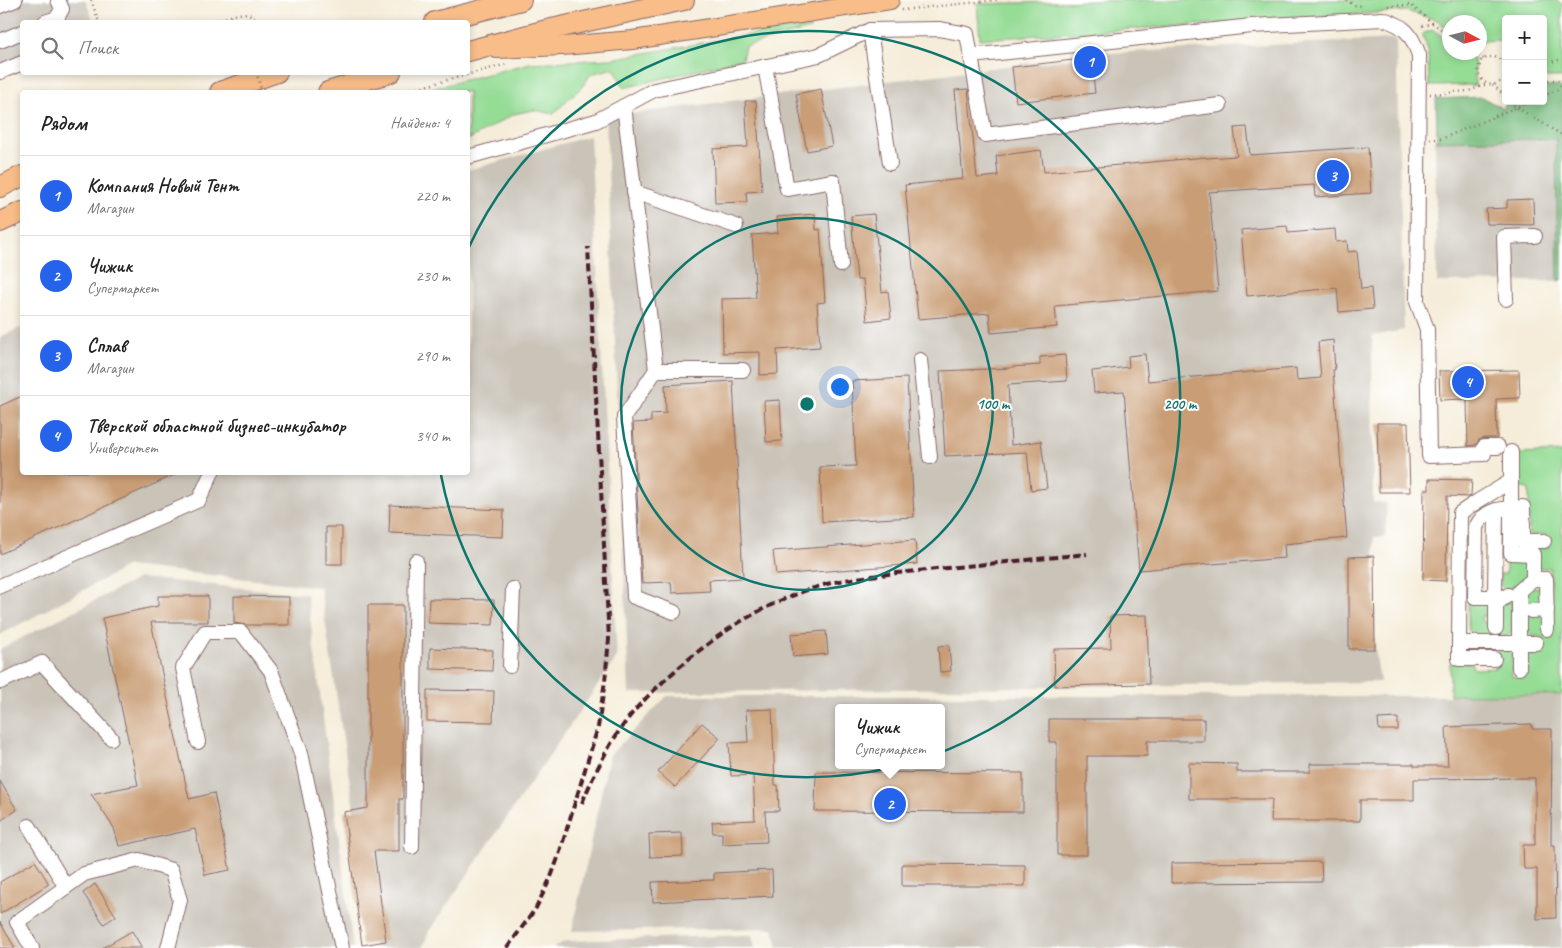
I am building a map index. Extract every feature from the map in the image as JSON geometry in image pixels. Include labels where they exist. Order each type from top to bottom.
[{"type":"highway","points":[[443,20],[520,0]]},
{"type":"highway","points":[[470,50],[547,30],[684,0]]},
{"type":"highway","points":[[226,90],[268,75]]},
{"type":"highway","points":[[339,90],[362,86],[385,75]]},
{"type":"highway","points":[[0,187],[20,177]]},
{"type":"highway","points":[[0,222],[20,213]]},
{"type":"main road","points":[[463,15],[495,0]]},
{"type":"main road","points":[[470,50],[562,46],[633,40],[890,0]]},
{"type":"lane","points":[[0,6],[15,0]]},
{"type":"lane","points":[[51,20],[57,18],[62,9],[58,0]]},
{"type":"lane","points":[[971,56],[1252,26],[1383,19],[1397,24],[1407,31],[1419,55],[1417,302],[1427,328],[1429,456],[1484,454],[1484,447],[1504,449],[1511,481],[1511,554],[1533,554],[1533,579]]},
{"type":"lane","points":[[470,156],[596,121],[654,90],[819,54],[870,30],[940,29],[967,34],[985,134],[1220,105]]},
{"type":"lane","points":[[870,30],[890,163]]},
{"type":"lane","points":[[0,41],[20,33]]},
{"type":"lane","points":[[0,72],[20,64]]},
{"type":"lane","points":[[765,66],[787,189],[833,181],[841,266]]},
{"type":"lane","points":[[624,106],[656,370],[624,418],[634,597],[674,612]]},
{"type":"lane","points":[[634,192],[736,226]]},
{"type":"lane","points":[[1506,299],[1504,237],[1535,236]]},
{"type":"lane","points":[[920,360],[930,457]]},
{"type":"lane","points":[[656,370],[743,370]]},
{"type":"lane","points":[[0,586],[199,500],[211,475]]},
{"type":"lane","points":[[1494,659],[1459,659],[1460,513],[1511,481]]},
{"type":"lane","points":[[1519,595],[1476,597],[1476,528],[1487,513],[1523,507],[1523,541],[1544,541]]},
{"type":"lane","points":[[1492,622],[1499,597],[1496,510]]},
{"type":"lane","points":[[412,847],[416,561]]},
{"type":"lane","points":[[1519,668],[1519,592],[1533,579],[1546,579],[1547,629]]},
{"type":"lane","points":[[510,666],[513,589]]},
{"type":"lane","points":[[1530,611],[1547,610]]},
{"type":"lane","points":[[198,742],[183,668],[205,632],[241,632],[270,671],[301,753],[342,948]]},
{"type":"lane","points":[[1459,643],[1536,644]]},
{"type":"lane","points":[[0,682],[42,663],[112,738]]},
{"type":"lane","points":[[29,826],[66,887]]},
{"type":"lane","points":[[32,948],[17,922],[84,874],[139,860],[171,870],[180,900],[168,948]]},
{"type":"path","points":[[91,0],[98,20]]},
{"type":"path","points":[[218,20],[247,13],[260,20]]},
{"type":"path","points":[[1432,23],[1442,30]]},
{"type":"path","points":[[1487,58],[1491,56],[1501,60]]},
{"type":"path","points":[[1547,62],[1562,59]]},
{"type":"path","points":[[1483,60],[1478,66],[1478,72],[1483,82],[1493,85],[1502,93]]},
{"type":"path","points":[[257,75],[261,90]]},
{"type":"path","points":[[1547,80],[1558,80],[1562,83],[1557,90],[1547,94]]},
{"type":"path","points":[[1493,85],[1502,81]]},
{"type":"path","points":[[1418,95],[1469,91],[1487,84]]},
{"type":"path","points":[[1418,140],[1441,139],[1521,105]]},
{"type":"path","points":[[1516,107],[1562,134]]},
{"type":"shaded area","points":[[0,0],[85,0],[93,20],[20,20],[20,68],[0,77]]},
{"type":"shaded area","points":[[1396,39],[1404,330],[1372,336],[1373,502],[1387,503],[1385,537],[1374,537],[1375,649],[1380,682],[629,693],[606,117],[1109,53]]},
{"type":"shaded area","points":[[590,136],[617,657],[429,931],[422,948],[375,948],[320,587],[128,566],[0,635],[0,337],[20,328],[20,475],[470,475],[470,169]]},
{"type":"shaded area","points":[[1556,139],[1558,281],[1437,282],[1435,141]]},
{"type":"shaded area","points":[[139,578],[307,594],[353,948],[0,948],[0,649]]},
{"type":"shaded area","points":[[667,696],[1562,696],[1562,948],[778,948],[773,928],[572,931],[609,756]]},
{"type":"shaded area","points":[[752,935],[755,948],[553,948],[566,941]]},
{"type":"green space","points":[[1134,0],[1555,0],[1562,4],[1562,79],[1559,77],[1547,77],[1547,15],[1502,15],[1502,40],[1487,41],[1487,15],[1442,15],[1442,24],[1437,20],[1406,11],[980,39],[977,4]]},
{"type":"green space","points":[[809,24],[810,29],[745,46],[742,59],[624,88],[614,68],[591,74],[581,88],[554,114],[533,110],[514,114],[470,139],[470,90],[426,90],[530,63],[611,59]]},
{"type":"green space","points":[[1433,30],[1442,36],[1442,60],[1474,60],[1475,85],[1429,86],[1428,50],[1422,34]]},
{"type":"green space","points":[[1558,86],[1562,88],[1562,280],[1558,281],[1556,139],[1435,141],[1437,137],[1436,99],[1482,97],[1503,109],[1506,105],[1547,105],[1547,87]]},
{"type":"green space","points":[[1562,452],[1562,695],[1450,695],[1450,663],[1472,663],[1473,669],[1498,668],[1499,650],[1507,650],[1512,655],[1512,677],[1526,676],[1526,658],[1533,650],[1540,649],[1540,636],[1532,636],[1525,628],[1524,593],[1532,587],[1543,587],[1543,614],[1552,633],[1550,568],[1536,568],[1536,548],[1548,548],[1548,535],[1529,535],[1529,489],[1520,488],[1517,481],[1517,454]]},
{"type":"green space","points":[[1500,517],[1507,517],[1507,557],[1529,557],[1529,574],[1511,589],[1504,589],[1500,585],[1500,574],[1506,574],[1506,558],[1500,557]]},
{"type":"green space","points":[[1468,601],[1492,601],[1492,616],[1481,616],[1482,622],[1492,622],[1505,602],[1512,602],[1512,632],[1505,637],[1472,637],[1468,630]]},
{"type":"building","points":[[1091,58],[1095,93],[1016,102],[1012,67]]},
{"type":"building","points":[[821,89],[832,146],[807,151],[796,94]]},
{"type":"building","points":[[968,89],[977,178],[998,176],[996,156],[1041,150],[1044,172],[1206,157],[1237,156],[1234,128],[1247,127],[1250,155],[1368,147],[1371,193],[1315,197],[1314,185],[1209,192],[1218,291],[1055,306],[1057,327],[991,333],[989,313],[918,319],[905,185],[963,179],[955,90]]},
{"type":"building","points":[[745,101],[756,101],[762,191],[746,192],[747,202],[715,203],[713,149],[748,147]]},
{"type":"building","points":[[1533,199],[1534,225],[1487,224],[1486,209],[1507,208],[1507,200]]},
{"type":"building","points":[[815,214],[816,230],[820,229],[825,302],[817,303],[820,347],[777,350],[778,374],[760,375],[760,352],[723,353],[722,299],[756,298],[752,235],[778,233],[777,217]]},
{"type":"building","points":[[874,214],[882,292],[888,291],[891,318],[867,321],[863,279],[857,280],[851,216]]},
{"type":"building","points":[[1287,226],[1288,233],[1335,229],[1336,242],[1347,241],[1348,252],[1357,251],[1361,289],[1371,288],[1373,309],[1339,312],[1337,288],[1247,296],[1241,230]]},
{"type":"building","points":[[1333,340],[1335,370],[1333,370],[1347,538],[1284,544],[1285,558],[1139,570],[1124,391],[1094,393],[1092,371],[1129,367],[1128,356],[1145,354],[1148,381],[1296,368],[1297,380],[1321,378],[1318,342]]},
{"type":"building","points":[[1065,355],[1067,381],[1008,385],[1011,445],[1041,441],[1047,488],[1031,490],[1027,452],[945,456],[940,371],[1040,365],[1040,357]]},
{"type":"building","points":[[1519,370],[1520,398],[1496,399],[1497,438],[1484,438],[1479,440],[1476,445],[1468,446],[1467,399],[1440,400],[1439,371]]},
{"type":"building","points":[[907,378],[914,517],[822,522],[820,467],[856,466],[852,381]]},
{"type":"building","points":[[733,381],[743,578],[709,580],[710,591],[672,593],[671,582],[642,583],[633,423],[651,422],[651,414],[666,413],[665,385]]},
{"type":"building","points":[[20,397],[20,475],[174,475],[0,554],[0,406]]},
{"type":"building","points":[[780,400],[782,441],[766,442],[764,401]]},
{"type":"building","points":[[1377,423],[1408,423],[1410,492],[1379,492]]},
{"type":"building","points":[[1429,479],[1472,480],[1471,495],[1469,497],[1447,496],[1446,581],[1423,580],[1424,490],[1429,490]]},
{"type":"building","points":[[390,505],[504,510],[503,537],[389,533]]},
{"type":"building","points":[[326,527],[342,527],[342,564],[326,564]]},
{"type":"building","points":[[915,540],[917,564],[776,575],[773,551]]},
{"type":"building","points":[[1374,556],[1375,649],[1349,649],[1349,557]]},
{"type":"building","points":[[158,596],[208,596],[208,622],[151,622],[189,799],[214,793],[230,870],[205,875],[195,829],[119,846],[114,828],[91,794],[138,785],[102,618],[158,606]]},
{"type":"building","points":[[234,596],[289,597],[289,625],[246,625],[234,623]]},
{"type":"building","points":[[429,599],[494,600],[493,625],[428,623]]},
{"type":"building","points":[[368,605],[403,605],[403,799],[399,799],[399,851],[374,851],[386,941],[362,945],[344,812],[368,808]]},
{"type":"building","points":[[1147,615],[1149,684],[1055,686],[1054,649],[1111,648],[1110,616]]},
{"type":"building","points":[[826,631],[828,654],[793,657],[791,634]]},
{"type":"building","points":[[949,645],[951,671],[940,672],[938,646]]},
{"type":"building","points":[[430,648],[493,650],[492,671],[430,669]]},
{"type":"building","points":[[427,690],[494,691],[493,722],[427,721]]},
{"type":"building","points":[[772,709],[775,785],[778,785],[779,811],[765,811],[767,842],[722,844],[722,833],[713,833],[712,822],[755,820],[753,775],[731,776],[729,743],[748,742],[746,710]]},
{"type":"building","points":[[1398,718],[1398,730],[1379,730],[1378,719]]},
{"type":"building","points":[[1049,719],[1204,719],[1204,741],[1147,741],[1147,756],[1087,756],[1087,855],[1057,855],[1057,742],[1049,742]]},
{"type":"building","points":[[702,723],[720,738],[675,787],[658,772]]},
{"type":"building","points":[[1532,724],[1532,729],[1552,729],[1551,845],[1555,845],[1556,918],[1537,919],[1537,869],[1524,869],[1523,845],[1535,845],[1535,778],[1414,779],[1414,800],[1360,800],[1360,821],[1271,821],[1272,799],[1189,799],[1189,763],[1237,764],[1237,772],[1310,772],[1310,764],[1414,764],[1414,766],[1448,766],[1446,727]]},
{"type":"building","points":[[816,772],[1023,773],[1023,812],[815,811]]},
{"type":"building","points":[[0,781],[17,810],[0,821]]},
{"type":"building","points":[[682,833],[683,856],[650,857],[649,834]]},
{"type":"building","points":[[35,861],[49,884],[0,914],[0,882]]},
{"type":"building","points":[[1321,862],[1322,882],[1171,883],[1171,863]]},
{"type":"building","points":[[902,864],[1025,865],[1025,886],[902,886]]},
{"type":"building","points":[[772,870],[773,896],[653,902],[652,882],[714,880],[714,873]]},
{"type":"building","points":[[95,884],[116,916],[104,924],[83,893]]},
{"type":"building","points":[[0,922],[15,948],[0,948]]},
{"type":"building","points":[[132,931],[142,948],[102,948]]},
{"type":"railway","points":[[507,948],[536,908],[558,858],[598,727],[605,681],[609,639],[588,247]]},
{"type":"railway","points":[[582,803],[608,750],[631,714],[640,704],[703,647],[742,620],[763,609],[807,590],[857,578],[1087,554]]},
{"type":"place","name":"Компания Новый Тент","points":[[1090,62]]},
{"type":"place","name":"Сплав","points":[[1333,176]]},
{"type":"place","name":"Тверской областной бизнес-инкубатор","points":[[1468,382]]},
{"type":"place","name":"Чижик","points":[[890,804]]}]
